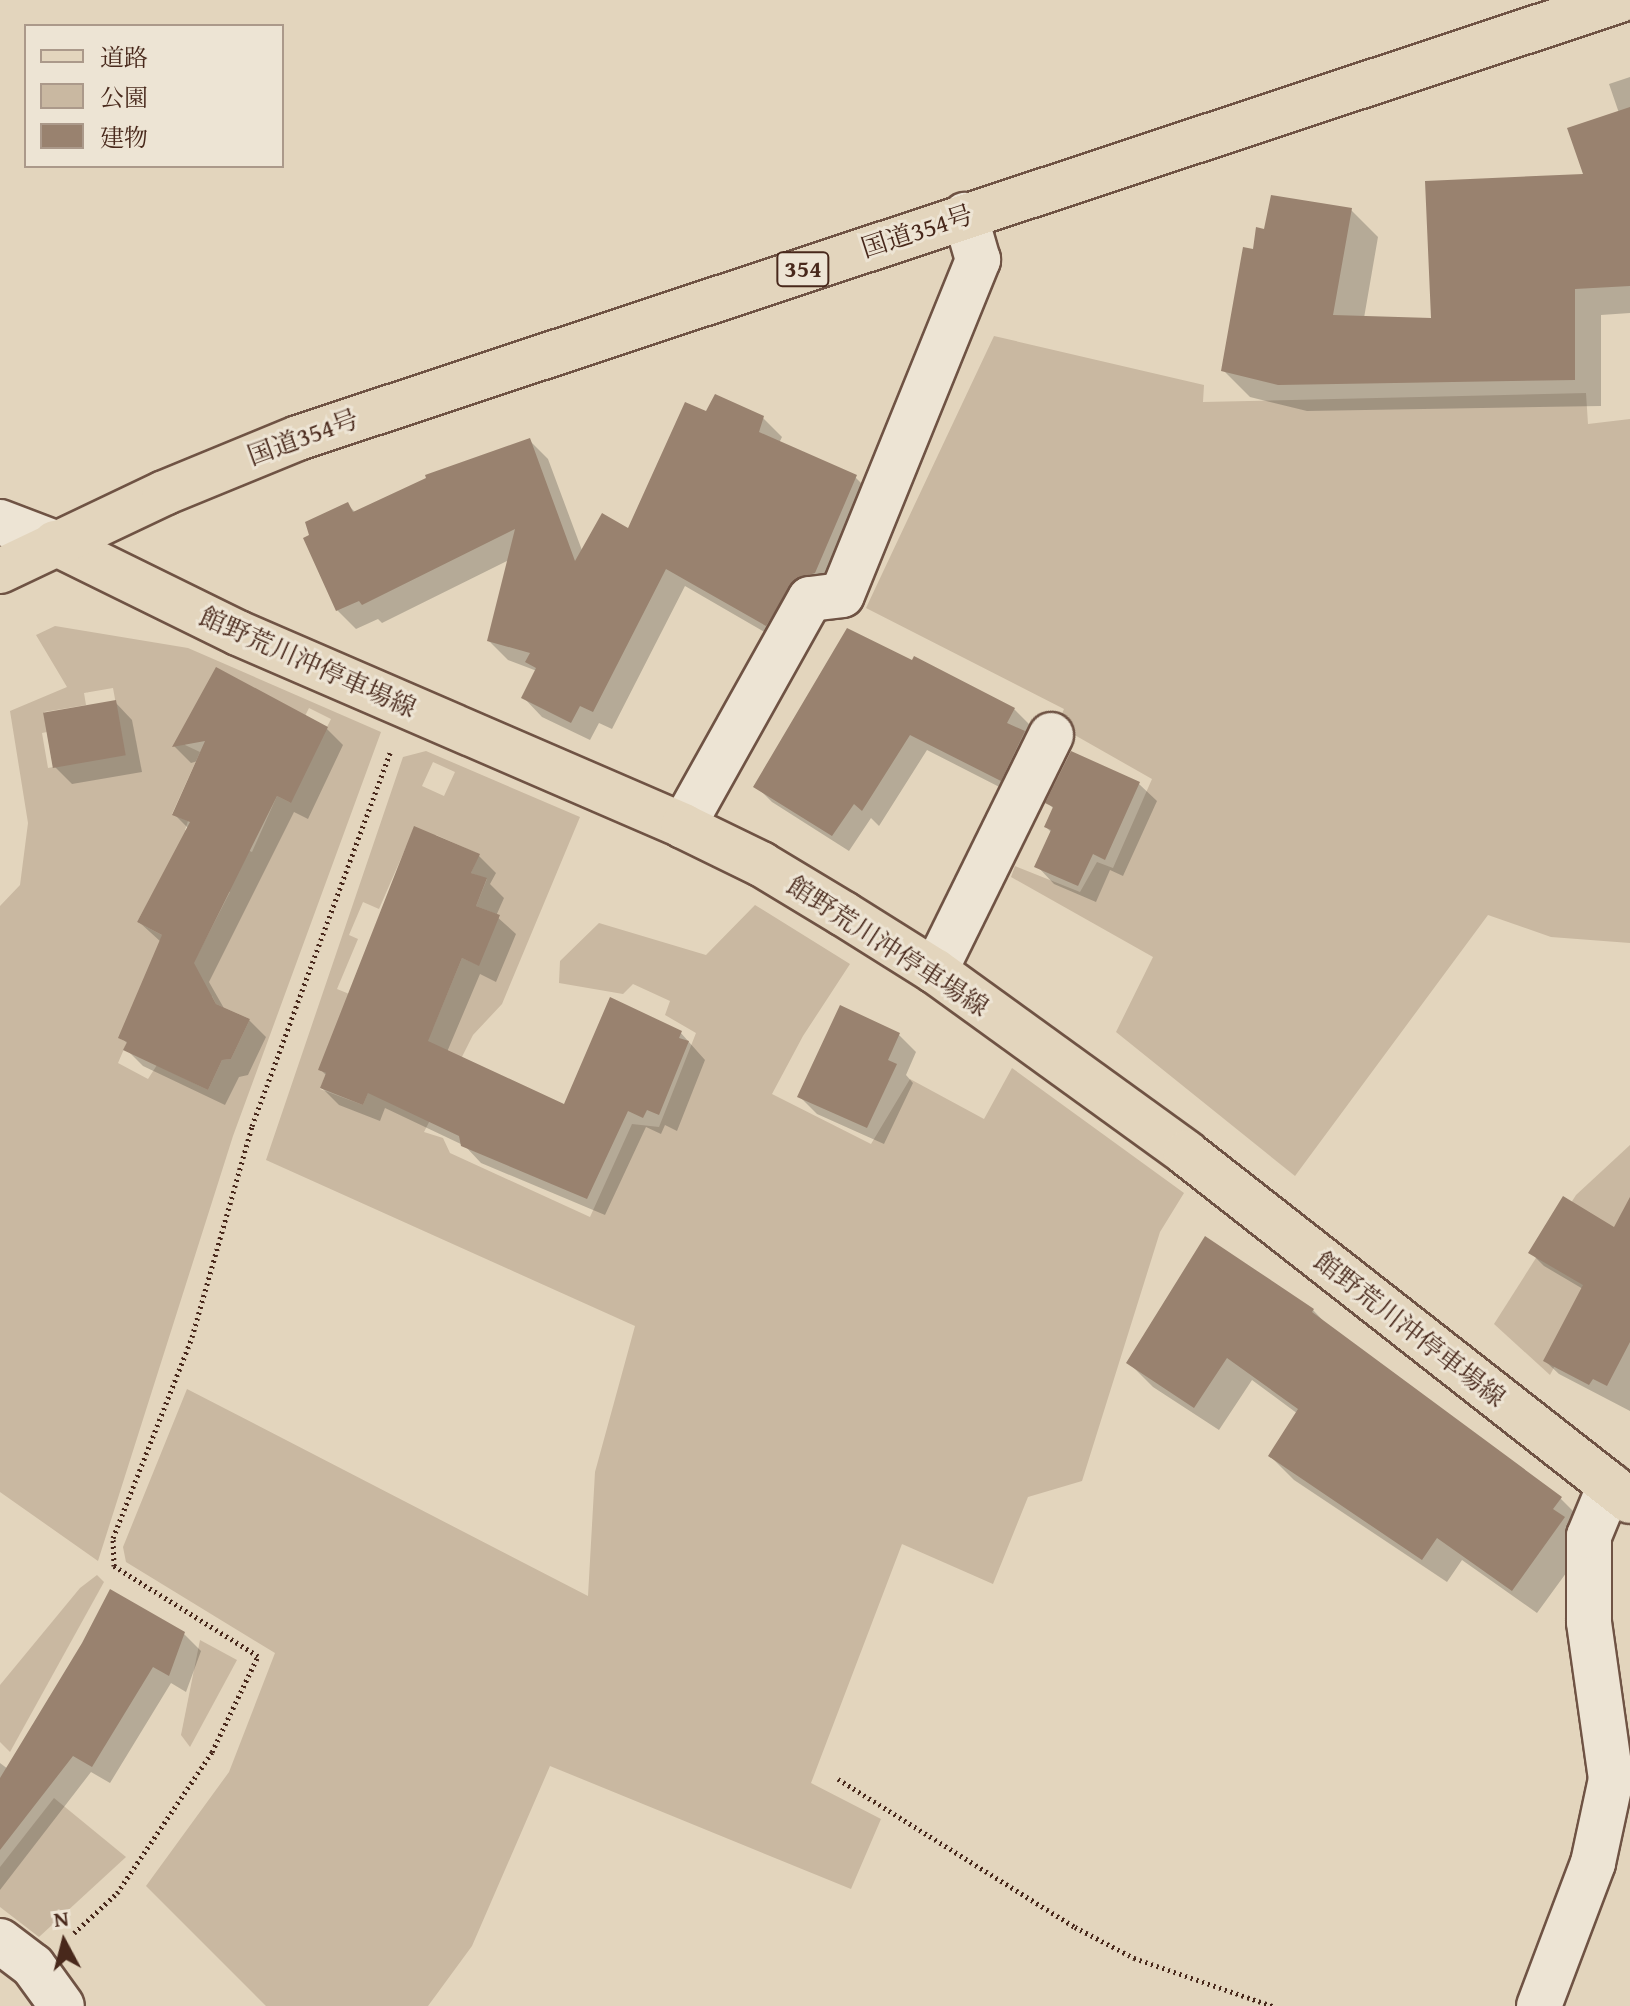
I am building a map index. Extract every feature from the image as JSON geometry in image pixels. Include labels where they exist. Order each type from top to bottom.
[{"type":"main road","name":"国道354号","points":[[0,571],[247,456],[298,438],[1620,0]]},
{"type":"main road","name":"館野荒川沖停車場線","points":[[55,543],[238,633],[683,826],[761,864],[935,971],[1186,1153],[1620,1493]]},
{"type":"street","points":[[683,826],[810,599],[842,595],[978,260],[965,215]]},
{"type":"street","points":[[0,522],[55,543]]},
{"type":"street","points":[[935,971],[1051,735]]},
{"type":"street","points":[[1539,2006],[1593,1863],[1611,1779],[1589,1622],[1589,1536],[1620,1493]]},
{"type":"street","points":[[16,1953],[62,2006]]},
{"type":"path","points":[[16,1953],[62,1945],[117,1893],[212,1752],[258,1656],[114,1566],[113,1538],[192,1337],[252,1126],[408,706]]},
{"type":"path","points":[[838,1779],[1075,1927],[1134,1958],[1273,2006]]},
{"type":"green space","points":[[994,336],[1204,385],[1203,402],[1586,393],[1588,424],[1630,419],[1630,943],[1551,937],[1488,915],[1295,1176],[1116,1032],[1153,957],[1011,877],[1015,866],[1080,892],[1097,862],[1113,868],[1152,779],[1057,725],[1064,709],[866,608]]},
{"type":"green space","points":[[55,626],[188,648],[381,732],[233,1136],[98,1561],[0,1492],[0,906],[20,885],[28,823],[10,711],[67,687],[36,635]],"holes":[[[113,688],[125,754],[48,768],[42,733],[47,732],[44,712],[86,705],[84,693]],[[309,708],[331,719],[319,743],[297,732]],[[201,709],[291,803],[277,796],[252,852],[211,834],[209,840],[185,830],[188,821],[172,814],[200,752],[185,745]],[[170,862],[230,892],[198,954],[137,922]],[[212,996],[216,1004],[250,1019],[231,1059],[222,1060],[208,1090],[157,1065],[148,1079],[118,1063],[127,1042],[119,1038]]]},
{"type":"green space","points":[[426,751],[580,817],[502,1004],[473,1035],[424,1132],[443,1138],[450,1153],[590,1217],[632,1124],[659,1127],[696,1033],[665,1015],[670,1001],[633,984],[623,994],[559,983],[560,961],[599,923],[706,955],[755,905],[850,964],[803,1036],[772,1094],[871,1144],[910,1079],[984,1119],[1012,1068],[1184,1193],[1160,1232],[1082,1481],[1028,1497],[993,1584],[902,1544],[811,1783],[881,1819],[851,1889],[550,1766],[472,1946],[428,2006],[266,2006],[146,1886],[229,1772],[275,1653],[126,1562],[123,1547],[187,1389],[588,1596],[595,1472],[635,1326],[266,1160],[403,757]],"holes":[[[433,762],[455,772],[444,796],[422,786]],[[436,835],[479,854],[471,873],[487,879],[476,906],[499,915],[478,965],[462,958],[433,1028],[337,989],[358,939],[349,935],[363,902],[379,909],[406,847],[428,855]],[[394,1027],[363,1105],[320,1089],[326,1073],[318,1070]]]},
{"type":"green space","points":[[1630,1145],[1630,1221],[1550,1375],[1494,1324],[1576,1195]]},
{"type":"green space","points":[[97,1575],[104,1582],[10,1752],[0,1742],[0,1685],[80,1588]]},
{"type":"green space","points":[[200,1640],[237,1660],[190,1747],[181,1735]]},
{"type":"green space","points":[[54,1798],[126,1857],[39,1937],[0,1907],[0,1867]]},
{"type":"building","points":[[1630,107],[1630,286],[1575,289],[1575,380],[1278,385],[1221,371],[1243,247],[1253,249],[1256,227],[1264,229],[1271,195],[1352,208],[1333,315],[1431,318],[1425,181],[1583,174],[1567,128]]},
{"type":"building","points":[[715,394],[764,416],[759,432],[857,475],[815,573],[796,579],[766,626],[666,569],[593,712],[580,706],[571,723],[521,698],[536,668],[525,662],[530,653],[487,641],[515,529],[362,605],[359,601],[336,611],[303,538],[309,535],[305,522],[348,502],[353,512],[426,478],[425,475],[530,438],[575,561],[602,513],[628,528],[685,402],[706,411]]},
{"type":"building","points":[[847,628],[912,660],[914,656],[1015,708],[1007,723],[1025,731],[1001,781],[910,735],[862,811],[854,804],[832,836],[753,787]]},
{"type":"building","points":[[216,667],[328,727],[291,803],[277,796],[194,963],[216,1004],[250,1019],[231,1059],[222,1060],[208,1090],[123,1050],[127,1042],[118,1038],[162,935],[137,922],[190,822],[172,815],[205,741],[172,747]]},
{"type":"building","points":[[116,700],[126,755],[53,768],[43,713]]},
{"type":"building","points":[[1071,751],[1140,782],[1105,860],[1093,854],[1078,886],[1034,867],[1051,830],[1044,827],[1053,807],[1045,803]]},
{"type":"building","points":[[414,826],[480,854],[471,873],[487,878],[476,906],[500,915],[479,966],[462,958],[428,1041],[564,1104],[610,997],[682,1031],[679,1038],[689,1041],[659,1115],[647,1110],[643,1118],[628,1111],[587,1199],[461,1146],[459,1136],[368,1093],[363,1105],[320,1088],[326,1073],[318,1070]]},
{"type":"building","points":[[840,1005],[900,1033],[888,1060],[897,1064],[867,1128],[797,1097]]},
{"type":"building","points":[[1563,1196],[1614,1227],[1630,1197],[1630,1342],[1607,1386],[1593,1379],[1589,1385],[1543,1361],[1583,1285],[1528,1253]]},
{"type":"building","points":[[1205,1236],[1314,1309],[1312,1312],[1562,1497],[1553,1509],[1565,1517],[1512,1591],[1437,1538],[1422,1560],[1268,1456],[1298,1409],[1227,1358],[1194,1408],[1126,1363]]},
{"type":"building","points":[[110,1589],[185,1632],[169,1676],[153,1667],[92,1767],[73,1756],[0,1850],[0,1778],[82,1643]]}]
